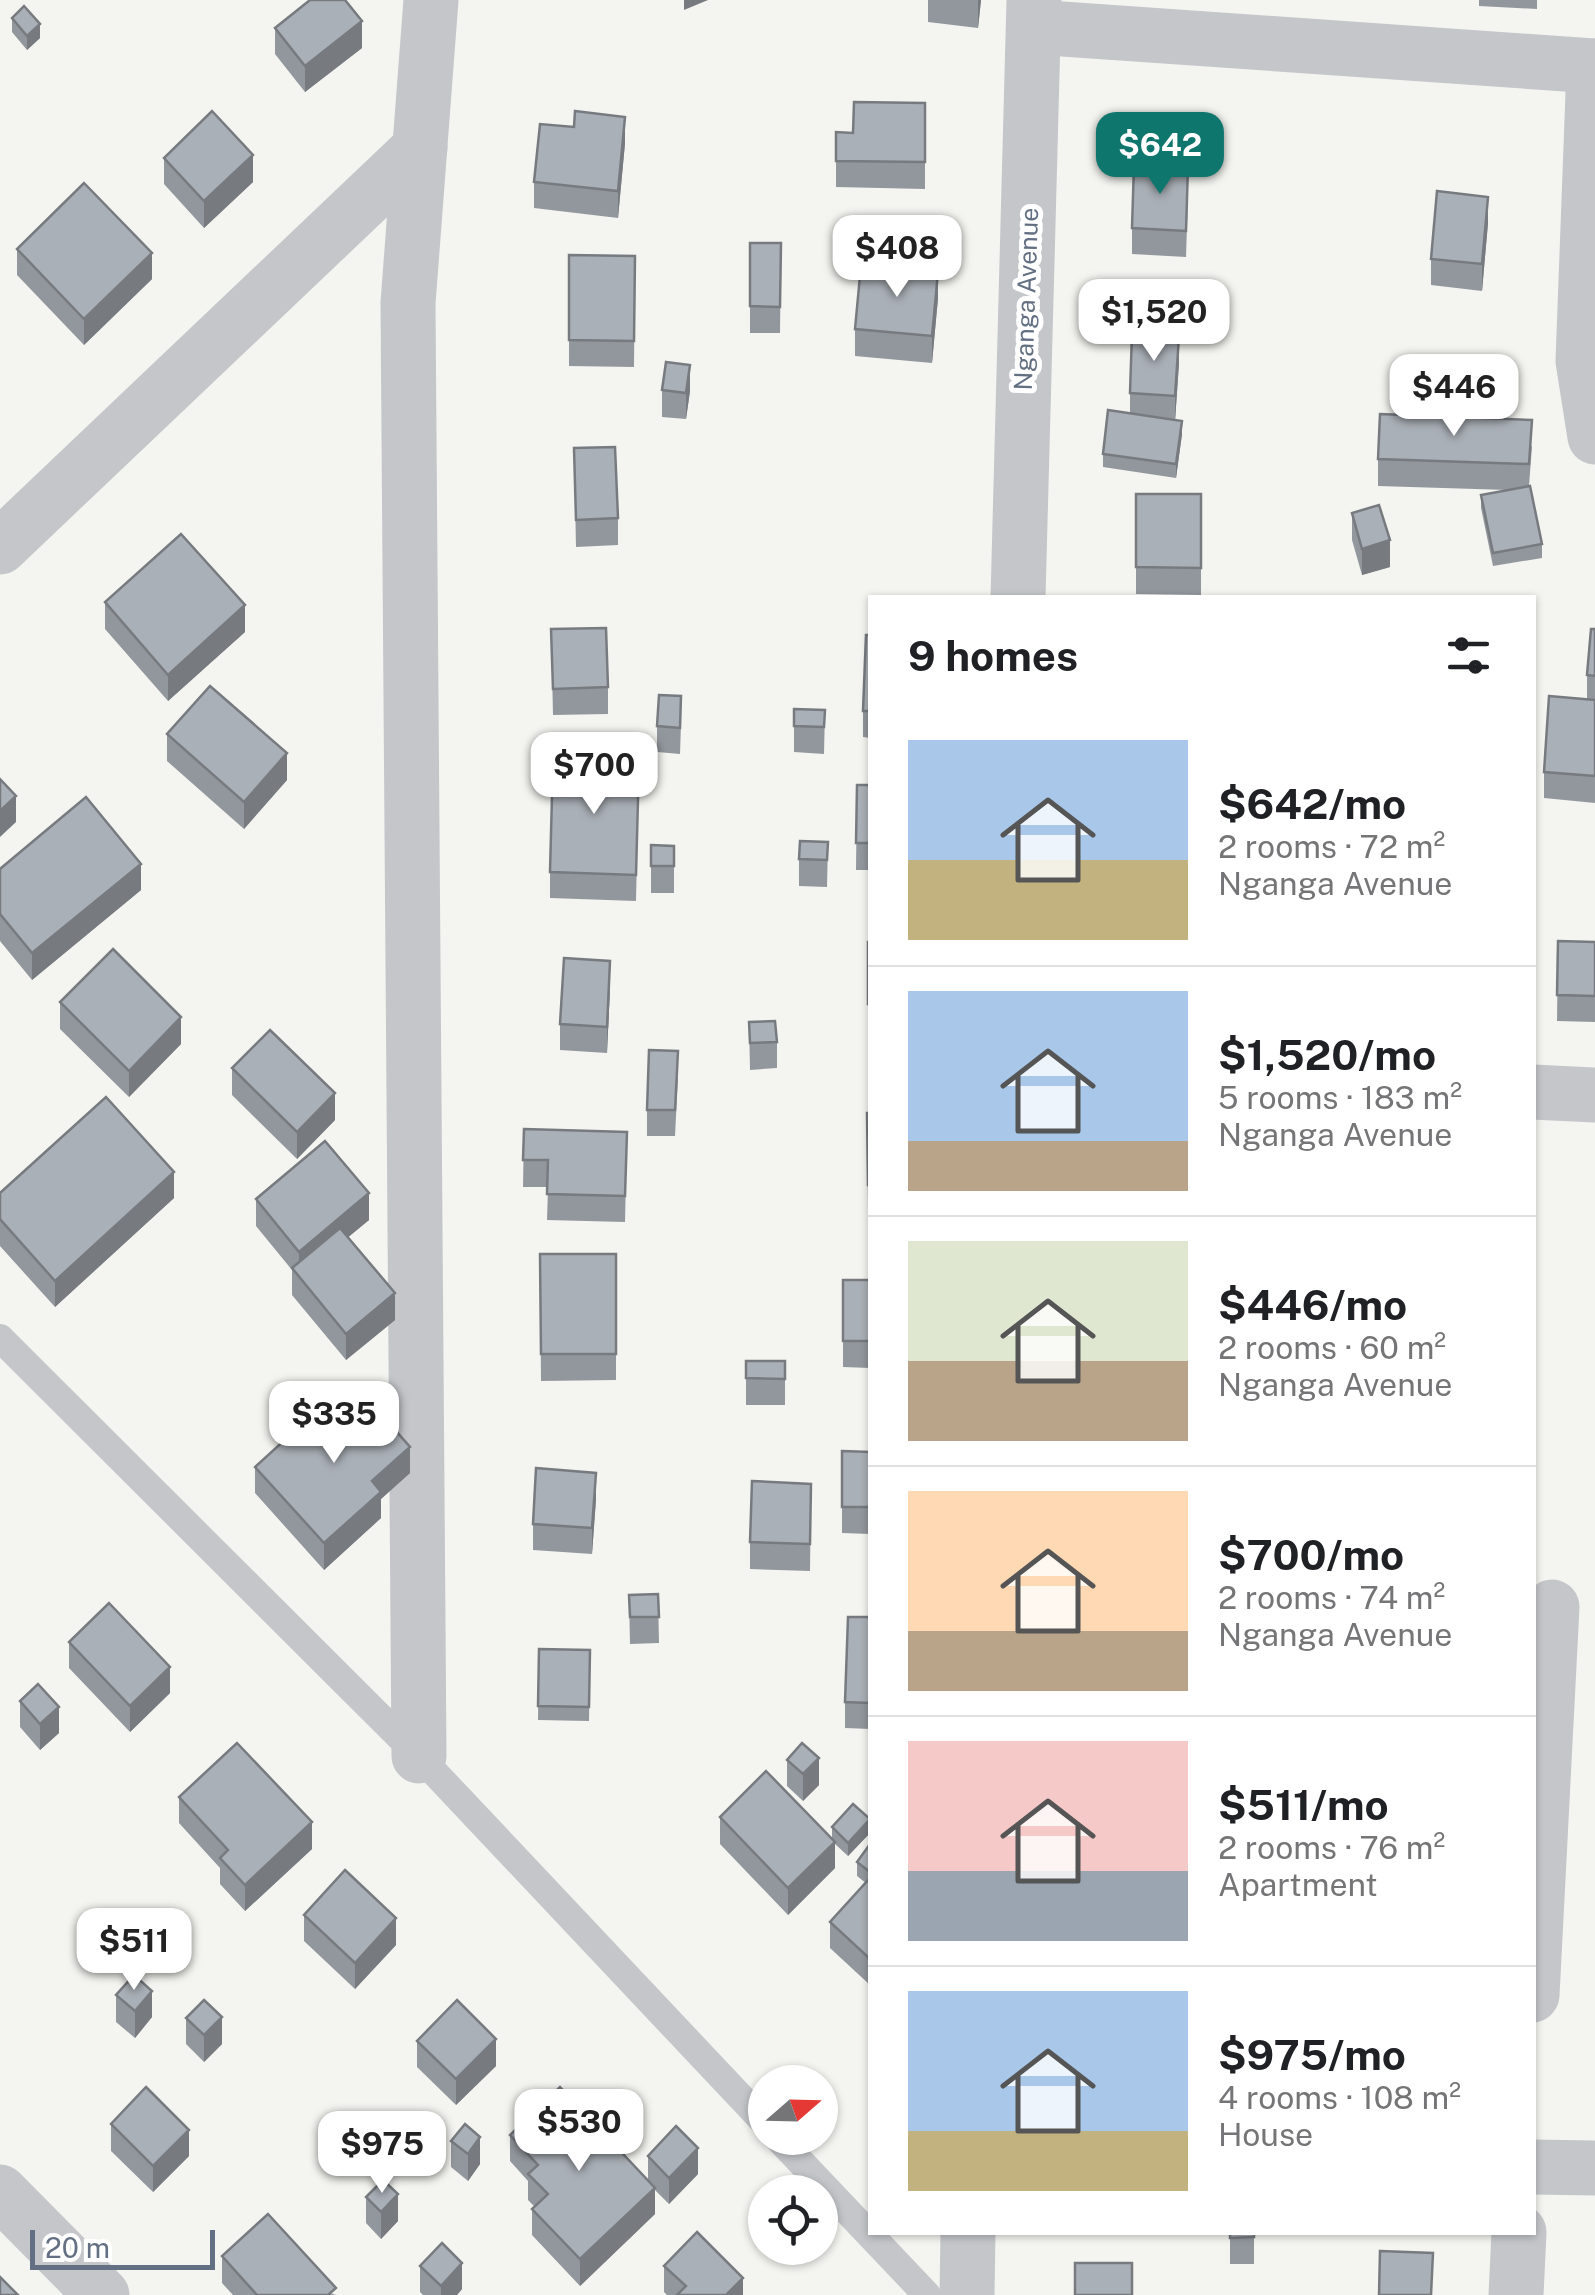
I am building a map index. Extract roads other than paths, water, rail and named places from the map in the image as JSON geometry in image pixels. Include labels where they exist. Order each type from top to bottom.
[{"type":"street","points":[[419,1756],[408,303],[431,0]]},
{"type":"street","points":[[1034,13],[1594,66],[1583,361],[1595,437]]},
{"type":"street","name":"Nganga Avenue","points":[[1018,595],[1034,13]]},
{"type":"street","points":[[0,547],[420,148]]},
{"type":"street","points":[[1536,1092],[1595,1095]]},
{"type":"street","points":[[1536,1940],[1560,1607]]},
{"type":"street","points":[[1536,2168],[1595,2168]]},
{"type":"street","points":[[0,2192],[102,2295]]},
{"type":"street","points":[[967,2295],[968,2235]]},
{"type":"street","points":[[1516,2295],[1519,2235]]},
{"type":"lane","points":[[0,1338],[419,1756],[748,2106]]},
{"type":"lane","points":[[794,2155],[868,2233]]},
{"type":"lane","points":[[869,2235],[926,2295]]}]
